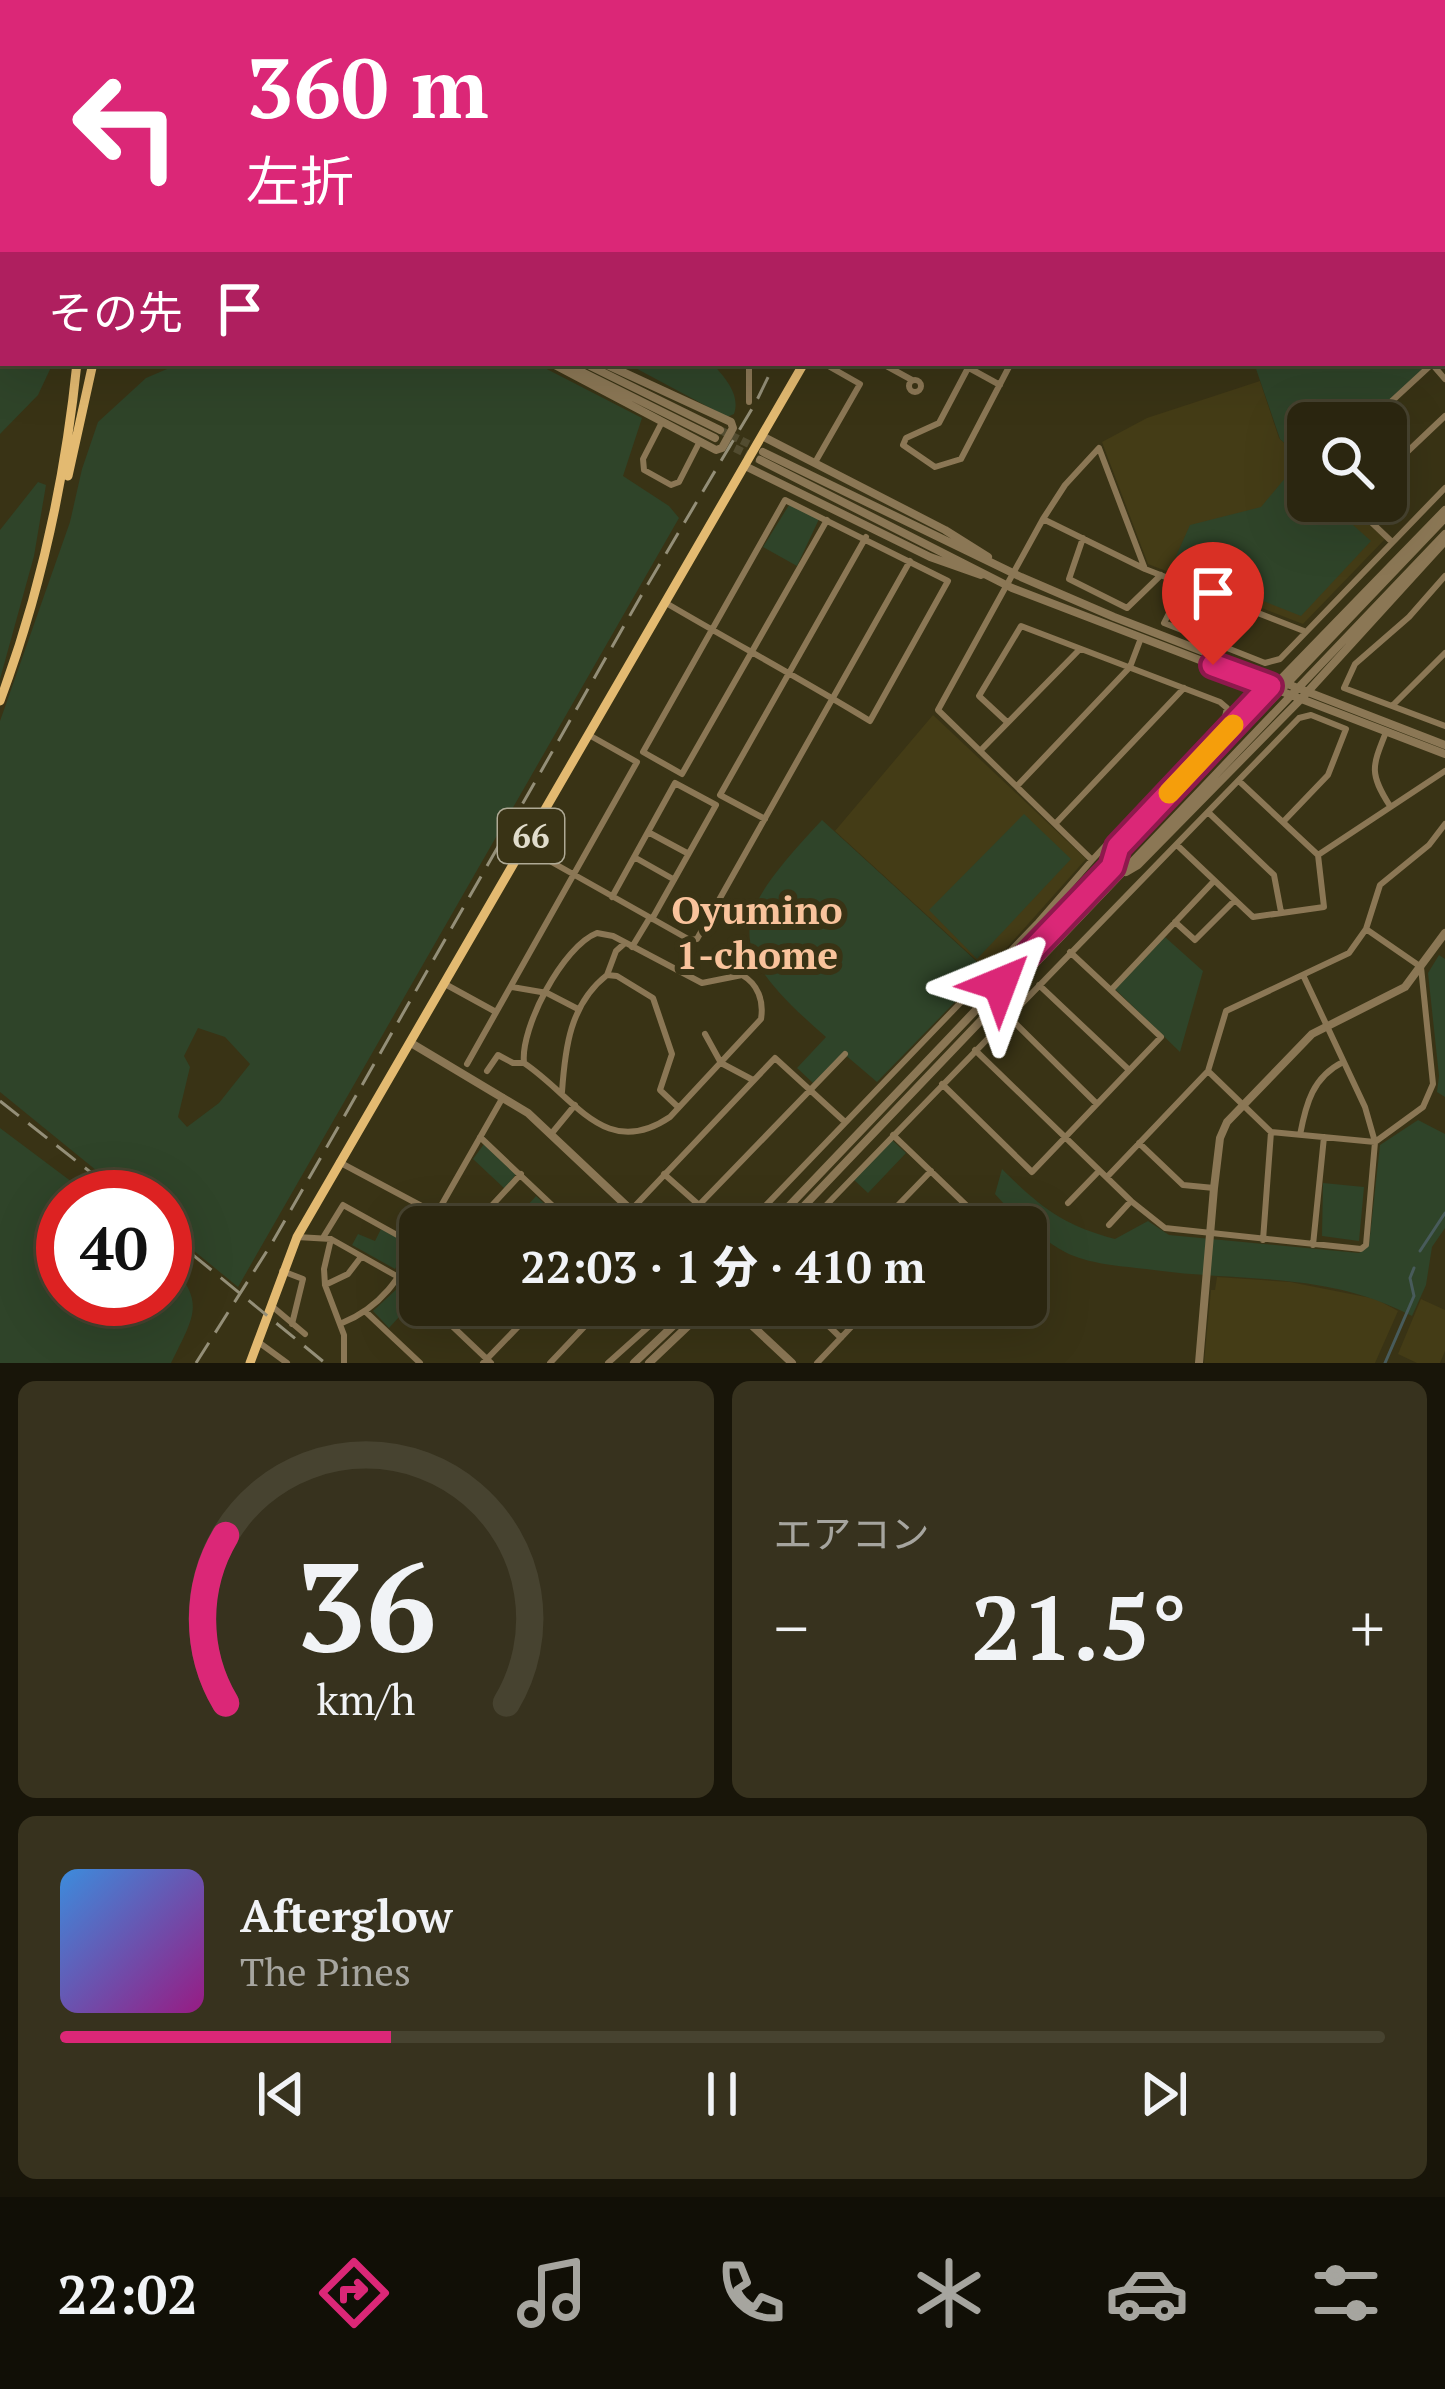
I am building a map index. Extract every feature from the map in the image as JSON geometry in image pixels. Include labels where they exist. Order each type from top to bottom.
[{"type":"main road","points":[[53,527],[77,366]]},
{"type":"main road","points":[[0,701],[79,438],[92,366]]},
{"type":"main road","name":"66","points":[[250,1363],[282,1271],[339,1162],[802,366]]},
{"type":"street","points":[[557,366],[719,449],[734,424],[609,366]]},
{"type":"street","points":[[571,366],[718,434],[590,366]]},
{"type":"street","points":[[748,366],[749,402]]},
{"type":"street","points":[[818,459],[860,384],[828,366]]},
{"type":"street","points":[[886,366],[912,380]]},
{"type":"street","points":[[964,366],[939,423],[903,445],[935,467],[961,459],[1010,366]]},
{"type":"street","points":[[966,366],[1000,385]]},
{"type":"street","points":[[1391,402],[1430,366]]},
{"type":"street","points":[[1407,452],[1445,416]]},
{"type":"street","points":[[662,422],[643,459],[644,470],[671,485],[679,482],[700,442]]},
{"type":"street","points":[[762,436],[945,530],[998,566]]},
{"type":"street","points":[[1092,860],[938,710],[1043,519],[1065,485],[1099,448],[1145,569]]},
{"type":"street","points":[[1273,683],[1021,577],[762,456],[1012,588],[1445,749]]},
{"type":"street","points":[[745,466],[930,557],[988,576]]},
{"type":"street","points":[[1184,584],[1164,623],[1265,663],[1280,659],[1445,488]]},
{"type":"street","points":[[666,604],[712,630],[751,653],[835,699],[871,721],[948,581],[866,537],[785,500],[712,630],[643,752],[682,774],[751,653],[827,520]]},
{"type":"street","points":[[1112,867],[1118,847],[1273,683],[1445,514]]},
{"type":"street","points":[[789,1206],[1445,514]]},
{"type":"street","points":[[1043,519],[1145,569],[1306,631]]},
{"type":"street","points":[[1372,522],[1391,542]]},
{"type":"street","points":[[765,819],[720,795],[866,537]]},
{"type":"street","points":[[1120,874],[1138,865],[1305,695],[1445,537]]},
{"type":"street","points":[[804,1206],[1445,537]]},
{"type":"street","points":[[1083,538],[1069,579],[1127,608],[1161,575]]},
{"type":"street","points":[[525,847],[690,940],[697,939],[910,561]]},
{"type":"street","points":[[1445,576],[1409,617],[1355,664],[1344,688],[1445,726]]},
{"type":"street","points":[[765,1206],[1038,922],[1225,717],[1227,708],[1021,626],[979,695],[1007,722]]},
{"type":"street","points":[[1016,787],[1130,667],[1141,638]]},
{"type":"street","points":[[980,752],[1080,649]]},
{"type":"street","points":[[1393,705],[1445,653]]},
{"type":"street","points":[[1056,823],[1184,688]]},
{"type":"street","points":[[1305,695],[1386,732],[1445,749]]},
{"type":"street","points":[[825,1206],[1299,718],[1311,715],[1346,729],[1328,775],[1283,822]]},
{"type":"street","points":[[1386,732],[1374,763],[1374,778],[1391,806]]},
{"type":"street","points":[[467,1064],[638,762],[589,735]]},
{"type":"street","points":[[1318,855],[1445,771]]},
{"type":"street","points":[[1177,845],[1253,917],[1324,907],[1318,855],[1239,781]]},
{"type":"street","points":[[562,1092],[565,1045],[574,1033],[576,1008],[651,918],[716,805],[675,783],[612,897]]},
{"type":"street","points":[[1208,813],[1274,875],[1281,912]]},
{"type":"street","points":[[1068,1203],[1139,1143],[1208,1071],[1226,1011],[1349,953],[1366,929],[1380,886],[1429,845],[1445,824]]},
{"type":"street","points":[[648,832],[688,854]]},
{"type":"street","points":[[634,856],[674,879]]},
{"type":"street","points":[[1111,990],[1214,880]]},
{"type":"street","points":[[1175,922],[1195,940],[1235,900]]},
{"type":"street","points":[[1208,1071],[1271,1132],[1375,1142],[1423,1107],[1433,1084],[1421,967],[1366,929]]},
{"type":"street","points":[[1199,1362],[1214,1188],[1220,1138],[1227,1122],[1305,1039],[1396,994],[1445,933]]},
{"type":"street","points":[[488,1071],[498,1055],[524,1063],[605,1128],[632,1136],[651,1130],[722,1063],[761,1018],[763,1005],[752,980],[731,975],[701,983],[605,934],[588,936],[568,955],[526,1034],[524,1063]]},
{"type":"street","points":[[942,1084],[1032,1172],[1066,1138],[1161,1037],[1070,952]]},
{"type":"street","points":[[975,1050],[1131,1201],[1166,1228],[1361,1249],[1366,1245],[1375,1142],[1365,1107],[1303,975]]},
{"type":"street","points":[[607,976],[633,984],[653,998],[672,1054],[660,1090],[678,1107]]},
{"type":"street","points":[[445,984],[496,1012]]},
{"type":"street","points":[[1039,985],[1129,1070]]},
{"type":"street","points":[[512,986],[547,993],[576,1008]]},
{"type":"street","points":[[1008,1016],[1097,1103]]},
{"type":"street","points":[[705,1034],[722,1063],[753,1080]]},
{"type":"street","points":[[411,1043],[503,1097],[552,1133],[628,1206]]},
{"type":"street","points":[[664,1174],[699,1204],[844,1054]]},
{"type":"street","points":[[636,1206],[775,1058],[845,1122]]},
{"type":"street","points":[[1300,1135],[1318,1079],[1343,1062]]},
{"type":"street","points":[[442,1206],[503,1097]]},
{"type":"street","points":[[552,1133],[575,1105]]},
{"type":"street","points":[[1263,1240],[1271,1132]]},
{"type":"street","points":[[893,1135],[967,1206]]},
{"type":"street","points":[[480,1137],[554,1206]]},
{"type":"street","points":[[1313,1245],[1324,1137]]},
{"type":"street","points":[[1139,1143],[1183,1185],[1214,1188]]},
{"type":"street","points":[[339,1162],[420,1206]]},
{"type":"street","points":[[898,1206],[931,1171]]},
{"type":"street","points":[[491,1206],[521,1174]]},
{"type":"street","points":[[1109,1225],[1131,1201]]},
{"type":"street","points":[[344,1363],[340,1324],[325,1286],[327,1238],[343,1205],[399,1234]]},
{"type":"street","points":[[297,1238],[327,1238],[399,1277]]},
{"type":"street","points":[[325,1286],[349,1274],[362,1257]]},
{"type":"street","points":[[282,1271],[303,1279],[292,1324]]},
{"type":"street","points":[[340,1324],[368,1313],[399,1279]]},
{"type":"street","points":[[368,1313],[420,1363]]},
{"type":"street","points":[[267,1314],[305,1334]]},
{"type":"street","points":[[452,1326],[487,1362],[520,1326]]},
{"type":"street","points":[[554,1361],[586,1326]]},
{"type":"street","points":[[608,1363],[649,1326]]},
{"type":"street","points":[[634,1363],[673,1326]]},
{"type":"street","points":[[649,1363],[688,1326]]},
{"type":"street","points":[[752,1326],[792,1363]]},
{"type":"street","points":[[829,1326],[841,1337]]},
{"type":"street","points":[[817,1363],[852,1326]]},
{"type":"street","points":[[257,1341],[287,1363]]},
{"type":"shaded area","points":[[1260,381],[1279,438],[1287,446],[1287,522],[1367,522],[1385,539],[1303,624],[1148,564],[1102,442],[1147,418]]},
{"type":"shaded area","points":[[933,715],[1086,859],[987,970],[835,831]]},
{"type":"shaded area","points":[[1217,1277],[1290,1282],[1376,1299],[1398,1311],[1375,1363],[1204,1363],[1211,1290],[1215,1290]]},
{"type":"shaded area","points":[[1421,1299],[1445,1310],[1445,1351],[1440,1363],[1417,1363],[1398,1354]]},
{"type":"green space","points":[[0,366],[52,366],[38,395],[0,434]]},
{"type":"green space","points":[[174,366],[541,366],[642,418],[623,476],[669,506],[679,518],[238,1287],[192,1249],[192,1170],[96,1170],[0,1092],[0,721],[70,522],[98,422],[146,378]],"holes":[[[198,1028],[225,1037],[250,1064],[219,1103],[187,1127],[178,1117],[190,1067],[184,1056]]]},
{"type":"green space","points":[[632,366],[714,366],[733,393],[736,407],[727,417]]},
{"type":"green space","points":[[1255,366],[1427,366],[1387,402],[1287,402],[1287,446],[1280,439]]},
{"type":"green space","points":[[1287,476],[1287,522],[1350,522],[1371,541],[1301,616],[1172,565],[1190,525],[1261,507]]},
{"type":"green space","points":[[38,482],[46,485],[34,556],[0,679],[0,530]]},
{"type":"green space","points":[[789,505],[819,519],[797,566],[763,547]]},
{"type":"green space","points":[[1024,814],[1071,859],[977,959],[929,910]]},
{"type":"green space","points":[[822,820],[986,970],[877,1082],[843,1053],[813,1083],[797,1068],[826,1037],[767,978],[753,954],[749,931],[755,908],[791,854]]},
{"type":"green space","points":[[1165,937],[1203,971],[1180,1052],[1115,989]]},
{"type":"green space","points":[[1439,955],[1445,959],[1445,1097],[1437,1092],[1428,973]]},
{"type":"green space","points":[[1418,1120],[1445,1134],[1445,1228],[1432,1247],[1426,1285],[1412,1316],[1380,1301],[1315,1285],[1084,1259],[1047,1240],[1047,1208],[1081,1228],[1115,1239],[1148,1221],[1169,1235],[1359,1253],[1369,1245],[1380,1145]]},
{"type":"green space","points":[[0,1128],[56,1170],[36,1170],[36,1326],[188,1326],[171,1363],[0,1363]]},
{"type":"green space","points":[[891,1139],[906,1153],[868,1193],[853,1179]]},
{"type":"green space","points":[[484,1144],[516,1174],[505,1189],[473,1159]]},
{"type":"green space","points":[[1002,1169],[1044,1206],[1006,1206],[995,1194]]},
{"type":"green space","points":[[1323,1183],[1364,1187],[1359,1241],[1322,1236]]},
{"type":"green space","points":[[536,1196],[547,1206],[527,1206]]},
{"type":"green space","points":[[381,1229],[399,1239],[395,1269],[352,1245],[358,1234],[375,1241]]},
{"type":"green space","points":[[399,1287],[399,1317],[389,1328],[373,1311]]},
{"type":"waterway","points":[[1420,1251],[1445,1213]]},
{"type":"waterway","points":[[1385,1363],[1414,1296],[1410,1278],[1414,1268]]},
{"type":"tunnel","points":[[720,430],[757,448]]},
{"type":"tunnel","points":[[724,443],[760,460]]},
{"type":"railway","points":[[196,1363],[272,1243],[774,366]]},
{"type":"railway","points":[[0,1101],[88,1170]]},
{"type":"railway","points":[[192,1254],[325,1363]]},
{"type":"slow traffic","points":[[1169,793],[1233,725]]},
{"type":"district","name":"Oyumino 1-chome","points":[[757,932]]},
{"type":"route","points":[[1000,984],[1112,867],[1118,847],[1270,686],[1213,665]]}]
